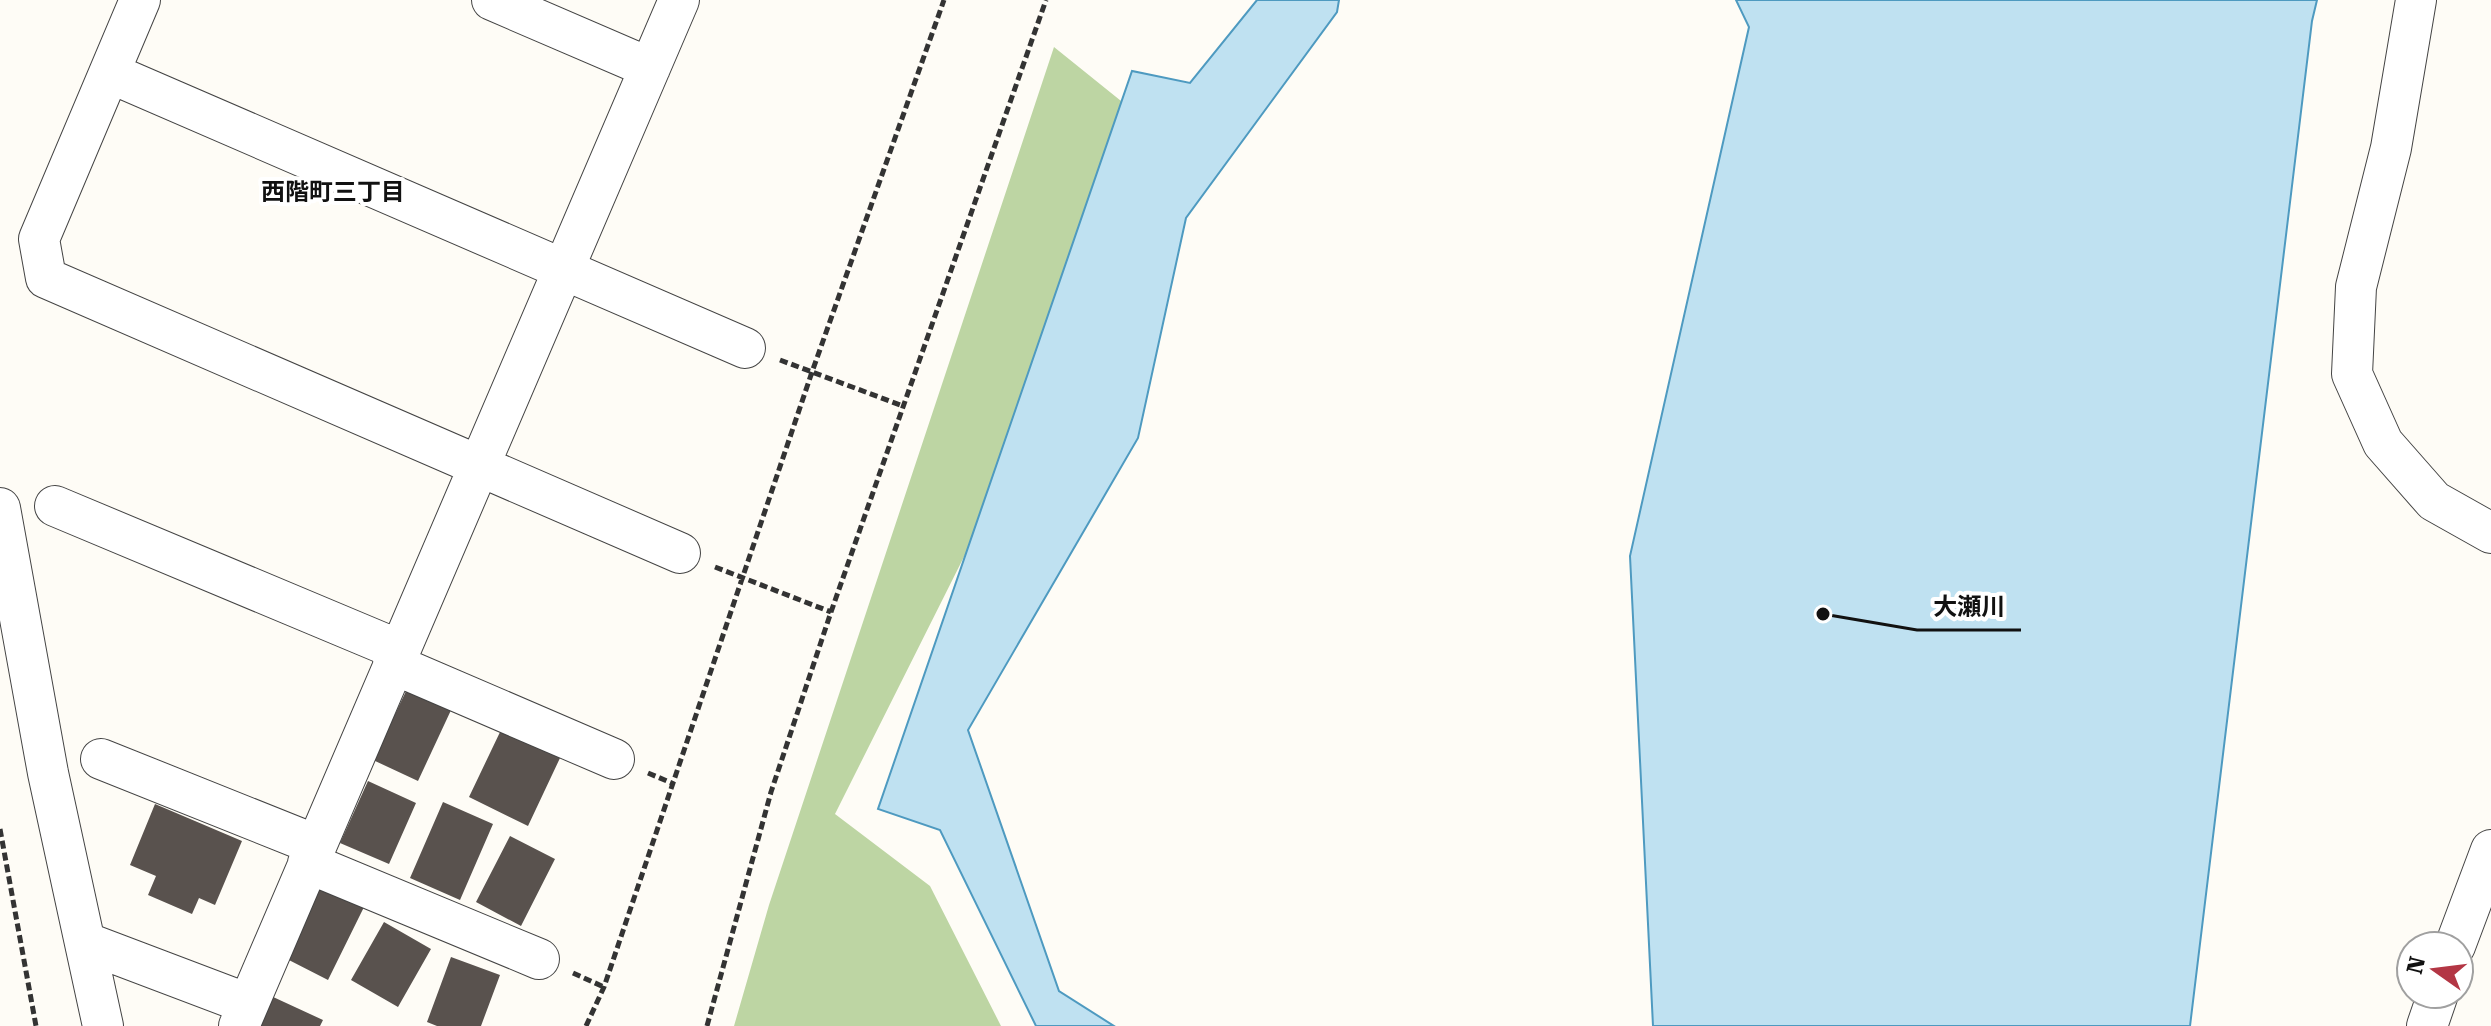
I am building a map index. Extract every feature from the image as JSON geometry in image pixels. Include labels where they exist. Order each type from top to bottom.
[{"type":"street","points":[[140,0],[39,239],[46,278],[680,553]]},
{"type":"street","points":[[492,0],[650,68]]},
{"type":"street","points":[[87,943],[243,1015],[679,0]]},
{"type":"street","points":[[2416,0],[2391,148],[2356,287],[2352,374],[2383,443],[2434,501],[2491,533]]},
{"type":"street","points":[[110,73],[745,348]]},
{"type":"street","points":[[55,506],[396,657],[614,759]]},
{"type":"street","points":[[0,508],[48,773],[103,1026]]},
{"type":"street","points":[[101,759],[539,959]]},
{"type":"street","points":[[2461,930],[2491,850]]},
{"type":"path","points":[[587,1026],[604,987],[812,372],[944,0]]},
{"type":"path","points":[[707,1026],[771,792],[1046,0]]},
{"type":"path","points":[[745,348],[903,406]]},
{"type":"path","points":[[680,553],[831,612]]},
{"type":"path","points":[[0,829],[36,1026]]},
{"type":"green space","points":[[1054,47],[1172,142],[835,814],[930,886],[1001,1026],[734,1026],[769,905]]},
{"type":"water","points":[[1257,0],[1339,0],[1337,12],[1186,218],[1138,438],[968,730],[1059,991],[1114,1026],[1036,1026],[940,830],[878,809],[1132,71],[1190,83]]},
{"type":"water","points":[[1736,0],[2317,0],[2190,1026],[1653,1026],[1630,556],[1749,27]]},
{"type":"building","points":[[408,687],[452,708],[418,781],[373,760]]},
{"type":"building","points":[[501,730],[560,758],[528,826],[469,797]]},
{"type":"building","points":[[368,781],[416,803],[389,864],[340,843]]},
{"type":"building","points":[[443,802],[493,824],[460,900],[410,878]]},
{"type":"building","points":[[155,804],[242,841],[215,905],[199,898],[192,914],[148,895],[156,876],[130,865]]},
{"type":"building","points":[[510,836],[555,859],[521,926],[476,902]]},
{"type":"building","points":[[320,883],[365,905],[328,980],[283,957]]},
{"type":"building","points":[[384,922],[431,949],[398,1007],[351,980]]},
{"type":"building","points":[[451,957],[500,975],[481,1026],[437,1026],[427,1022]]},
{"type":"building","points":[[271,996],[323,1020],[320,1026],[256,1026]]},
{"type":"place","name":"大瀬川","points":[[1823,614]]},
{"type":"district","name":"西階町三丁目","points":[[333,192]]}]
